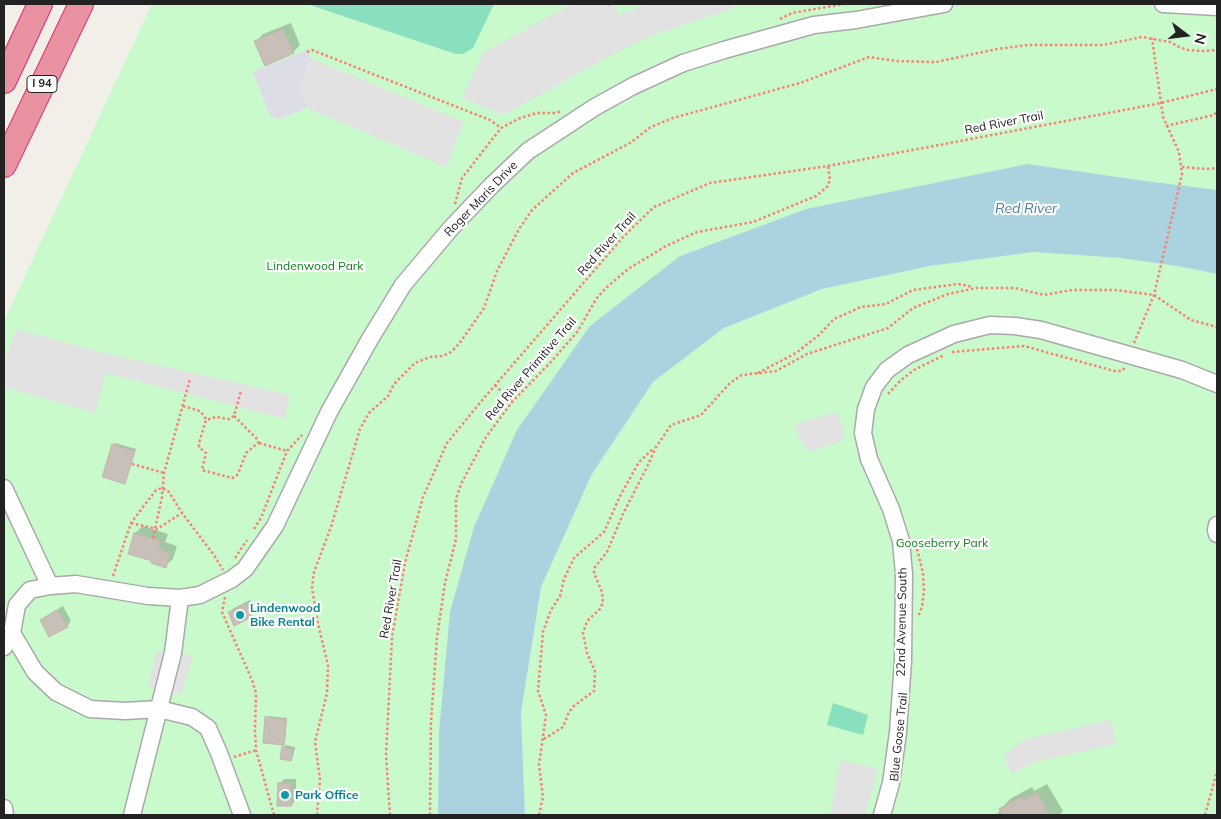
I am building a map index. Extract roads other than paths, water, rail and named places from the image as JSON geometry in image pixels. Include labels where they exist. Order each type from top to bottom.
[{"type":"highway","points":[[4,81],[40,4]]},
{"type":"highway","name":"I 94","points":[[4,165],[81,4]]},
{"type":"street","name":"Roger Maris Drive","points":[[4,647],[12,633],[17,606],[30,590],[76,584],[148,596],[180,598],[200,595],[221,573],[245,569],[274,526],[329,412],[403,285],[451,228],[528,151],[595,107],[633,86],[683,63],[814,25],[944,4]]},
{"type":"street","points":[[1163,4],[1217,7]]},
{"type":"street","name":"22nd Avenue South","points":[[882,815],[891,783],[898,732],[903,660],[904,574],[901,541],[891,509],[869,459],[863,433],[866,409],[874,387],[887,370],[908,355],[954,334],[990,325],[1014,326],[1040,330],[1182,370],[1217,384]]},
{"type":"street","points":[[4,488],[50,586]]},
{"type":"street","points":[[1217,525],[1217,534]]},
{"type":"street","points":[[132,815],[173,653],[180,598]]},
{"type":"street","points":[[12,633],[35,672],[56,692],[90,709],[125,711],[159,709],[192,717],[208,728],[242,815]]},
{"type":"street","points":[[4,808],[5,815]]},
{"type":"water","name":"Red River","points":[[1028,164],[1217,190],[1217,274],[1121,258],[1033,252],[930,266],[822,289],[724,328],[653,382],[592,474],[541,587],[521,713],[525,815],[438,815],[439,732],[450,612],[474,527],[517,430],[590,326],[680,256],[806,209]]},
{"type":"place","name":"Lindenwood Bike Rental","points":[[240,615]]},
{"type":"place","name":"Park Office","points":[[285,795]]},
{"type":"park label","name":"Lindenwood Park","points":[[315,266]]},
{"type":"park label","name":"Gooseberry Park","points":[[942,543]]}]
